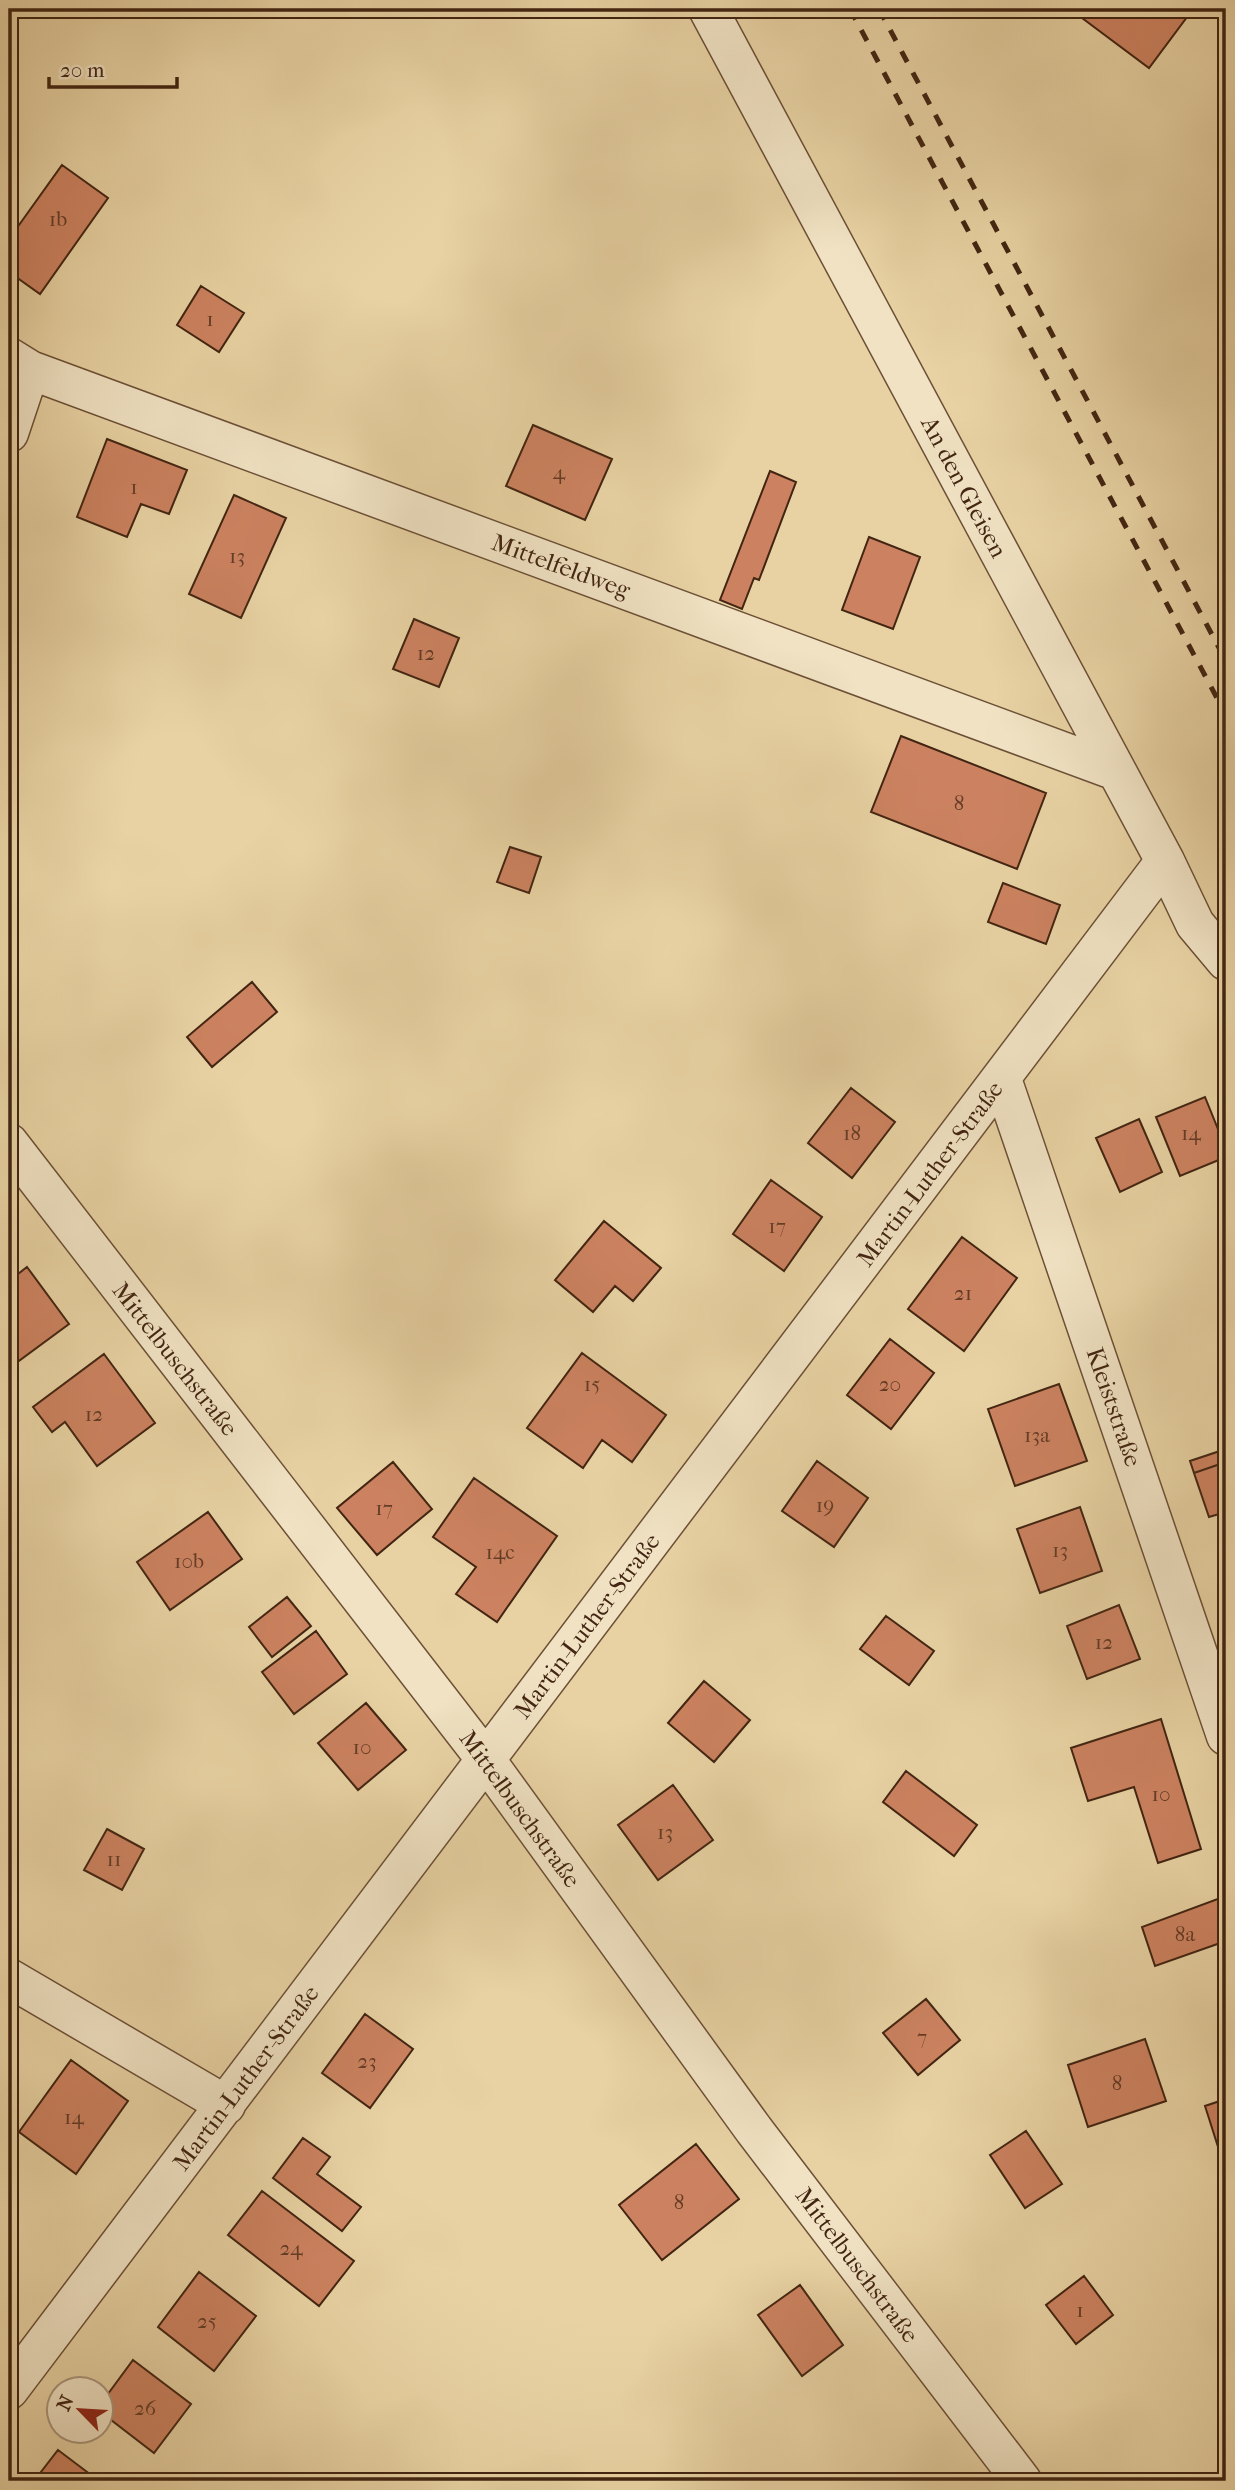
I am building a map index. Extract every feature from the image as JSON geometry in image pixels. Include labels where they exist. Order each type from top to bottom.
[{"type":"street","name":"An den Gleisen","points":[[708,9],[1165,861],[1195,924],[1226,961]]},
{"type":"street","name":"Mittelfeldweg","points":[[20,364],[1116,771]]},
{"type":"street","points":[[9,433],[20,364]]},
{"type":"street","name":"Martin-Luther-Straße","points":[[9,2390],[1165,861]]},
{"type":"street","name":"Kleiststraße","points":[[1002,1079],[1226,1736]]},
{"type":"street","name":"Mittelbuschstraße","points":[[9,1143],[486,1760],[754,2130],[1022,2481]]},
{"type":"street","points":[[9,1978],[226,2105]]},
{"type":"building","points":[[1070,9],[1193,9],[1149,68]]},
{"type":"building","points":[[62,165],[108,198],[40,294],[9,272],[9,239]]},
{"type":"building","points":[[201,286],[244,313],[219,352],[177,325]]},
{"type":"building","points":[[533,425],[612,459],[585,520],[506,486]]},
{"type":"building","points":[[107,439],[187,470],[169,514],[141,504],[127,537],[77,517]]},
{"type":"building","points":[[770,471],[796,482],[759,580],[754,578],[742,609],[720,600]]},
{"type":"building","points":[[234,495],[286,518],[241,618],[189,594]]},
{"type":"building","points":[[869,537],[920,557],[893,629],[842,610]]},
{"type":"building","points":[[414,619],[459,638],[439,687],[393,669]]},
{"type":"building","points":[[901,736],[1046,793],[1017,869],[871,812]]},
{"type":"building","points":[[510,847],[541,857],[529,893],[497,882]]},
{"type":"building","points":[[1003,883],[1060,905],[1046,944],[988,922]]},
{"type":"building","points":[[252,982],[277,1012],[212,1067],[187,1037]]},
{"type":"building","points":[[851,1088],[895,1122],[852,1178],[808,1143]]},
{"type":"building","points":[[1205,1097],[1226,1149],[1226,1157],[1180,1176],[1156,1117]]},
{"type":"building","points":[[1139,1119],[1162,1172],[1120,1192],[1096,1138]]},
{"type":"building","points":[[771,1180],[822,1217],[784,1271],[733,1234]]},
{"type":"building","points":[[604,1221],[661,1268],[633,1301],[615,1286],[593,1312],[555,1280]]},
{"type":"building","points":[[962,1237],[1017,1278],[964,1351],[908,1309]]},
{"type":"building","points":[[27,1267],[69,1324],[16,1363],[9,1354],[9,1281]]},
{"type":"building","points":[[890,1339],[934,1373],[891,1429],[847,1395]]},
{"type":"building","points":[[582,1353],[666,1415],[632,1462],[602,1440],[583,1468],[527,1428]]},
{"type":"building","points":[[104,1354],[155,1423],[97,1466],[65,1422],[52,1432],[33,1407]]},
{"type":"building","points":[[1059,1384],[1087,1461],[1015,1486],[988,1409]]},
{"type":"building","points":[[1226,1449],[1226,1462],[1194,1473],[1190,1461]]},
{"type":"building","points":[[817,1461],[868,1498],[834,1547],[782,1511]]},
{"type":"building","points":[[393,1462],[432,1509],[377,1555],[337,1508]]},
{"type":"building","points":[[1226,1462],[1226,1512],[1209,1517],[1194,1473]]},
{"type":"building","points":[[474,1478],[557,1536],[497,1622],[456,1594],[476,1567],[433,1537]]},
{"type":"building","points":[[1080,1507],[1102,1571],[1040,1593],[1017,1529]]},
{"type":"building","points":[[208,1512],[242,1559],[170,1610],[137,1562]]},
{"type":"building","points":[[287,1597],[311,1626],[272,1657],[249,1627]]},
{"type":"building","points":[[1119,1605],[1140,1659],[1087,1679],[1067,1626]]},
{"type":"building","points":[[886,1616],[934,1651],[909,1685],[860,1649]]},
{"type":"building","points":[[316,1631],[347,1674],[294,1714],[262,1672]]},
{"type":"building","points":[[704,1681],[750,1720],[714,1762],[668,1723]]},
{"type":"building","points":[[366,1703],[406,1750],[358,1790],[318,1743]]},
{"type":"building","points":[[1161,1719],[1201,1849],[1158,1863],[1134,1787],[1088,1801],[1071,1748]]},
{"type":"building","points":[[906,1771],[977,1825],[954,1856],[883,1802]]},
{"type":"building","points":[[673,1785],[713,1840],[658,1880],[618,1825]]},
{"type":"building","points":[[107,1829],[144,1849],[122,1890],[84,1870]]},
{"type":"building","points":[[1223,1897],[1226,1906],[1226,1941],[1155,1966],[1142,1927]]},
{"type":"building","points":[[926,1999],[960,2040],[918,2075],[883,2033]]},
{"type":"building","points":[[365,2014],[413,2049],[370,2108],[322,2073]]},
{"type":"building","points":[[1145,2039],[1166,2101],[1088,2127],[1068,2065]]},
{"type":"building","points":[[71,2060],[128,2101],[76,2174],[19,2132]]},
{"type":"building","points":[[1226,2099],[1226,2172],[1205,2106]]},
{"type":"building","points":[[1026,2131],[1062,2184],[1025,2208],[990,2155]]},
{"type":"building","points":[[303,2138],[330,2157],[317,2174],[361,2207],[342,2231],[273,2178]]},
{"type":"building","points":[[696,2144],[739,2199],[662,2260],[619,2205]]},
{"type":"building","points":[[262,2191],[354,2261],[319,2306],[228,2235]]},
{"type":"building","points":[[199,2272],[256,2316],[214,2371],[158,2327]]},
{"type":"building","points":[[1084,2276],[1113,2315],[1076,2344],[1046,2305]]},
{"type":"building","points":[[800,2285],[843,2345],[802,2376],[758,2315]]},
{"type":"building","points":[[133,2360],[191,2404],[154,2453],[116,2424],[116,2383]]},
{"type":"building","points":[[58,2450],[99,2481],[34,2481]]},
{"type":"railway","points":[[850,9],[1226,715]]},
{"type":"railway","points":[[879,9],[1226,661]]}]
